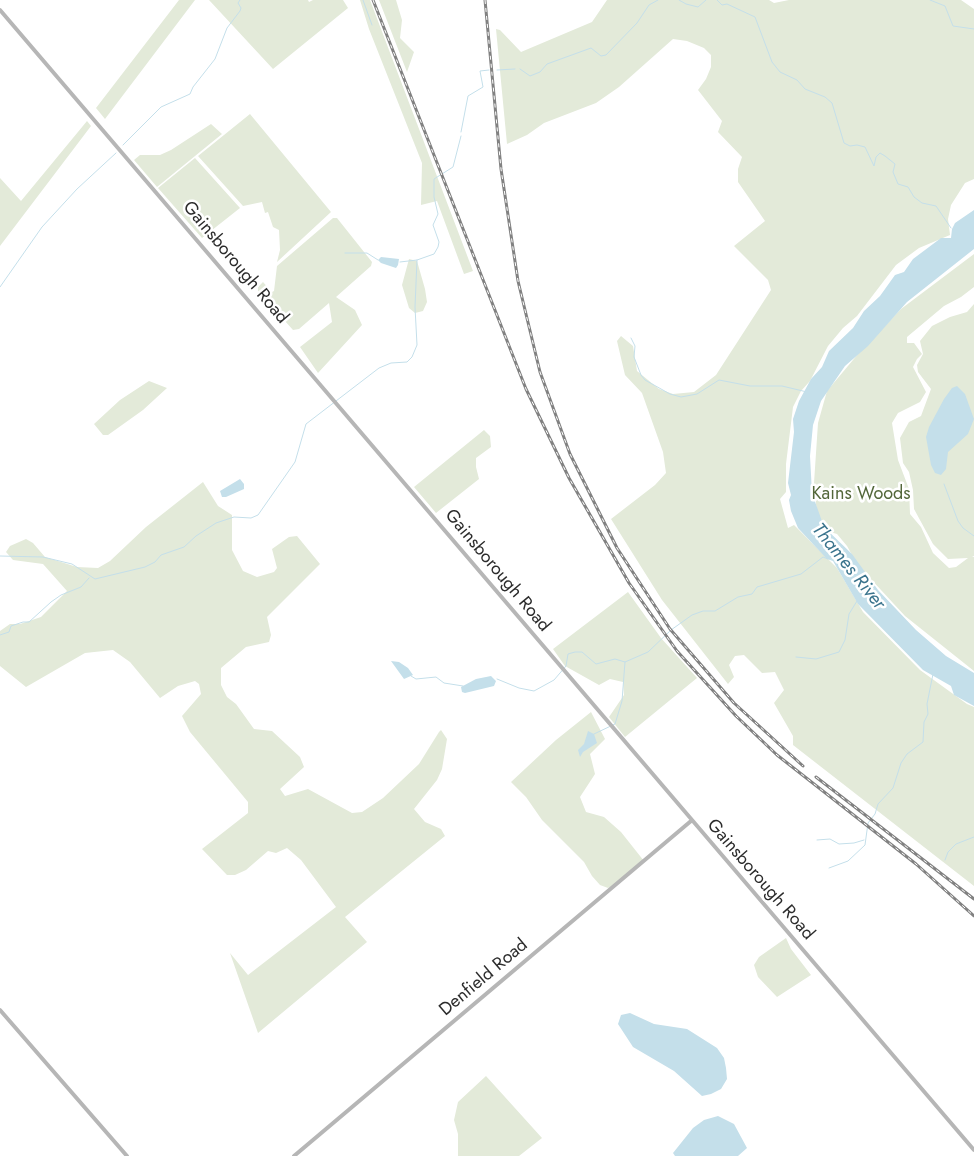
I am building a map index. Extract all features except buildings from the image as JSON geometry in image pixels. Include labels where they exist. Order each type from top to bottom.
[{"type":"main road","name":"Gainsborough Road","points":[[0,10],[974,1150]]},
{"type":"main road","name":"Denfield Road","points":[[294,1156],[691,821]]},
{"type":"main road","points":[[0,1010],[127,1156]]},
{"type":"green space","points":[[179,0],[195,0],[105,119],[96,108]]},
{"type":"green space","points":[[209,0],[308,0],[309,2],[313,0],[343,0],[348,8],[273,69]]},
{"type":"green space","points":[[360,0],[370,0],[473,271],[464,274],[437,201],[421,205],[422,163],[369,29]]},
{"type":"green space","points":[[379,0],[396,0],[402,20],[400,38],[414,52],[407,72]]},
{"type":"green space","points":[[607,0],[769,0],[774,3],[789,0],[961,0],[974,9],[974,179],[965,183],[951,205],[948,219],[950,235],[919,248],[896,265],[857,316],[843,328],[828,346],[810,381],[801,391],[793,407],[786,464],[786,492],[780,499],[788,528],[794,525],[837,568],[863,612],[920,670],[974,707],[974,886],[793,745],[793,736],[774,703],[784,690],[775,672],[762,673],[744,655],[735,656],[729,665],[734,677],[728,684],[662,600],[611,519],[655,485],[666,473],[663,452],[642,393],[625,375],[617,341],[621,336],[633,346],[637,371],[659,389],[673,394],[694,392],[716,375],[771,290],[768,280],[734,246],[765,221],[738,182],[738,169],[742,157],[718,132],[722,121],[698,90],[706,79],[711,67],[711,55],[704,48],[687,41],[673,39],[619,87],[596,103],[544,123],[527,135],[507,144],[496,29],[500,30],[521,52],[592,22]]},
{"type":"green space","points":[[250,114],[331,212],[277,262],[280,250],[279,230],[273,227],[268,212],[265,213],[262,202],[243,206],[198,156]]},
{"type":"green space","points":[[87,121],[91,126],[0,246],[0,178],[21,201]]},
{"type":"green space","points":[[211,124],[222,134],[157,187],[134,160],[140,155],[160,155],[171,150]]},
{"type":"green space","points":[[195,158],[240,208],[202,238],[158,188]]},
{"type":"green space","points":[[333,218],[337,218],[372,262],[371,266],[336,297],[355,310],[362,325],[318,373],[300,347],[332,322],[329,303],[299,329],[293,330],[258,291],[258,287],[263,282],[272,292],[274,291],[277,266]]},
{"type":"green space","name":"Kains Woods","points":[[974,254],[974,287],[944,306],[907,337],[907,343],[914,343],[922,354],[913,367],[926,392],[920,402],[898,413],[892,423],[898,460],[909,489],[910,514],[921,527],[933,553],[949,568],[956,567],[968,558],[948,559],[933,544],[914,509],[913,490],[909,472],[903,463],[900,438],[909,422],[921,416],[931,389],[918,372],[917,365],[923,354],[920,341],[932,326],[950,317],[967,312],[974,304],[974,556],[972,557],[974,557],[974,671],[905,616],[857,564],[847,546],[837,534],[827,531],[817,515],[814,483],[818,423],[827,391],[858,354],[901,309]]},
{"type":"green space","points":[[409,259],[417,261],[427,302],[423,311],[415,313],[409,308],[402,285]]},
{"type":"green space","points":[[149,381],[167,388],[143,410],[108,435],[103,435],[94,424],[120,400]]},
{"type":"green space","points":[[484,430],[490,436],[491,447],[476,458],[479,479],[436,513],[414,487]]},
{"type":"green space","points":[[203,482],[218,506],[232,515],[232,550],[243,571],[257,577],[274,572],[277,568],[272,549],[289,537],[297,536],[320,564],[267,617],[271,635],[269,642],[246,647],[221,668],[221,685],[227,697],[236,704],[254,729],[272,731],[300,757],[304,767],[280,789],[285,796],[308,789],[352,813],[362,812],[383,798],[419,764],[441,730],[447,739],[442,769],[437,780],[414,809],[425,822],[441,829],[445,836],[345,917],[367,942],[258,1033],[230,953],[248,975],[336,907],[301,860],[287,848],[276,853],[268,851],[246,870],[235,875],[227,875],[202,849],[248,813],[248,802],[190,732],[182,716],[201,694],[199,684],[195,681],[178,686],[160,698],[130,662],[113,650],[85,653],[26,687],[0,666],[0,631],[10,624],[20,624],[41,617],[67,591],[43,564],[13,560],[6,552],[10,546],[26,539],[33,543],[45,557],[77,567],[98,568],[110,561],[146,527]]},
{"type":"green space","points":[[628,592],[661,638],[697,678],[625,737],[609,717],[624,695],[623,682],[610,679],[599,685],[565,666],[553,649]]},
{"type":"green space","points":[[591,712],[605,739],[590,754],[595,774],[580,797],[586,812],[604,817],[621,832],[644,861],[620,882],[608,888],[600,885],[584,862],[542,820],[526,797],[511,782],[556,740]]},
{"type":"green space","points":[[786,938],[791,949],[811,975],[777,997],[758,977],[754,965],[759,957]]},
{"type":"green space","points":[[486,1076],[542,1138],[519,1156],[458,1156],[458,1134],[454,1120],[458,1102]]},
{"type":"water","name":"Thames River","points":[[974,210],[974,249],[907,302],[868,346],[845,366],[821,401],[813,425],[810,456],[812,493],[824,527],[852,554],[878,590],[916,630],[946,656],[974,673],[974,706],[954,695],[951,686],[923,670],[858,604],[833,561],[827,559],[798,528],[791,511],[789,500],[791,495],[788,483],[794,432],[793,419],[799,401],[811,379],[822,367],[829,351],[853,328],[864,311],[880,296],[895,275],[904,272],[913,259],[941,238],[951,238],[955,223]]},
{"type":"water","points":[[381,257],[399,259],[398,265],[396,268],[381,263],[378,260]]},
{"type":"water","points":[[957,386],[965,394],[974,419],[968,434],[948,452],[946,469],[941,475],[935,473],[931,465],[926,437],[929,427],[944,399],[952,388]]},
{"type":"water","points":[[240,479],[244,484],[244,489],[222,497],[220,491]]},
{"type":"water","points":[[391,661],[399,662],[408,668],[413,675],[404,679]]},
{"type":"water","points":[[491,676],[496,681],[494,686],[465,693],[462,692],[461,687],[476,679]]},
{"type":"water","points":[[588,731],[594,734],[597,743],[583,752],[580,757],[578,750],[584,744]]},
{"type":"water","points":[[630,1013],[654,1024],[687,1029],[717,1048],[724,1058],[726,1068],[727,1079],[721,1089],[702,1096],[674,1071],[633,1047],[618,1024],[621,1015]]},
{"type":"water","points":[[718,1116],[734,1124],[747,1148],[738,1156],[675,1156],[673,1153],[693,1128],[704,1120]]},
{"type":"waterway","points":[[123,145],[161,107],[190,94],[193,87],[215,59],[227,28],[240,11],[241,8],[238,3],[240,0]]},
{"type":"waterway","points":[[363,0],[372,25]]},
{"type":"waterway","points":[[520,69],[530,76],[540,72],[547,64],[591,48],[601,56],[606,55],[637,23],[649,5],[658,0]]},
{"type":"waterway","points":[[679,0],[698,7],[706,0]]},
{"type":"waterway","points":[[717,0],[722,5],[727,4],[755,17],[772,62],[780,72],[797,80],[805,89],[825,97],[832,103],[844,143],[850,146],[865,147],[874,166],[876,157],[880,153],[885,156],[895,164],[893,172],[898,184],[908,187],[914,197],[922,203],[936,206],[951,228]]},
{"type":"waterway","points":[[930,0],[945,6],[953,26],[974,29]]},
{"type":"waterway","points":[[497,70],[515,69]]},
{"type":"waterway","points":[[461,132],[468,96],[483,87],[480,71],[489,70]]},
{"type":"waterway","points":[[400,262],[417,260],[434,254],[438,247],[439,242],[433,225],[438,214],[434,197],[434,179],[453,167],[461,136]]},
{"type":"waterway","points":[[0,287],[42,227],[77,189],[116,153]]},
{"type":"waterway","points":[[345,253],[367,253],[378,260]]},
{"type":"waterway","points":[[0,556],[43,557],[72,564],[95,579],[145,567],[155,562],[161,555],[184,547],[196,536],[216,523],[234,517],[251,518],[258,515],[295,462],[306,424],[379,368],[391,363],[407,362],[412,357],[417,345],[415,307],[417,260]]},
{"type":"waterway","points":[[631,338],[635,346],[634,357],[641,375],[645,380],[670,394],[681,397],[697,394],[719,380],[750,386],[782,386],[807,392]]},
{"type":"waterway","points":[[944,484],[958,521],[963,528],[974,536]]},
{"type":"waterway","name":"Thames River","points":[[497,679],[519,688],[534,691],[554,680],[566,666],[568,654],[582,652],[596,664],[615,659],[625,662],[648,652],[671,630],[692,615],[703,611],[715,611],[738,597],[752,594],[757,587],[801,574],[823,557],[828,559]]},
{"type":"waterway","points":[[0,635],[9,632],[11,626],[29,622],[51,602],[61,595],[81,587],[89,578]]},
{"type":"waterway","name":"Thames River","points":[[796,657],[816,659],[839,652],[845,640],[849,614],[857,601]]},
{"type":"waterway","points":[[594,734],[615,724],[622,701],[625,662]]},
{"type":"waterway","points":[[829,868],[848,861],[865,845],[868,823],[875,814],[878,804],[893,788],[901,763],[907,754],[923,742],[924,722],[928,714],[927,704],[933,674]]},
{"type":"waterway","points":[[411,676],[416,679],[436,677],[444,683],[463,686]]},
{"type":"waterway","points":[[945,860],[948,852],[956,844],[974,837]]},
{"type":"waterway","points":[[817,840],[830,839],[839,844],[864,840]]},
{"type":"railway","points":[[373,0],[526,389],[569,478],[629,583],[677,651],[736,716],[777,755],[916,864],[974,916]]},
{"type":"railway","points":[[485,0],[501,169],[518,281],[540,372],[570,454],[617,548],[670,629],[734,703],[803,766]]},
{"type":"railway","points":[[816,777],[974,899]]}]
